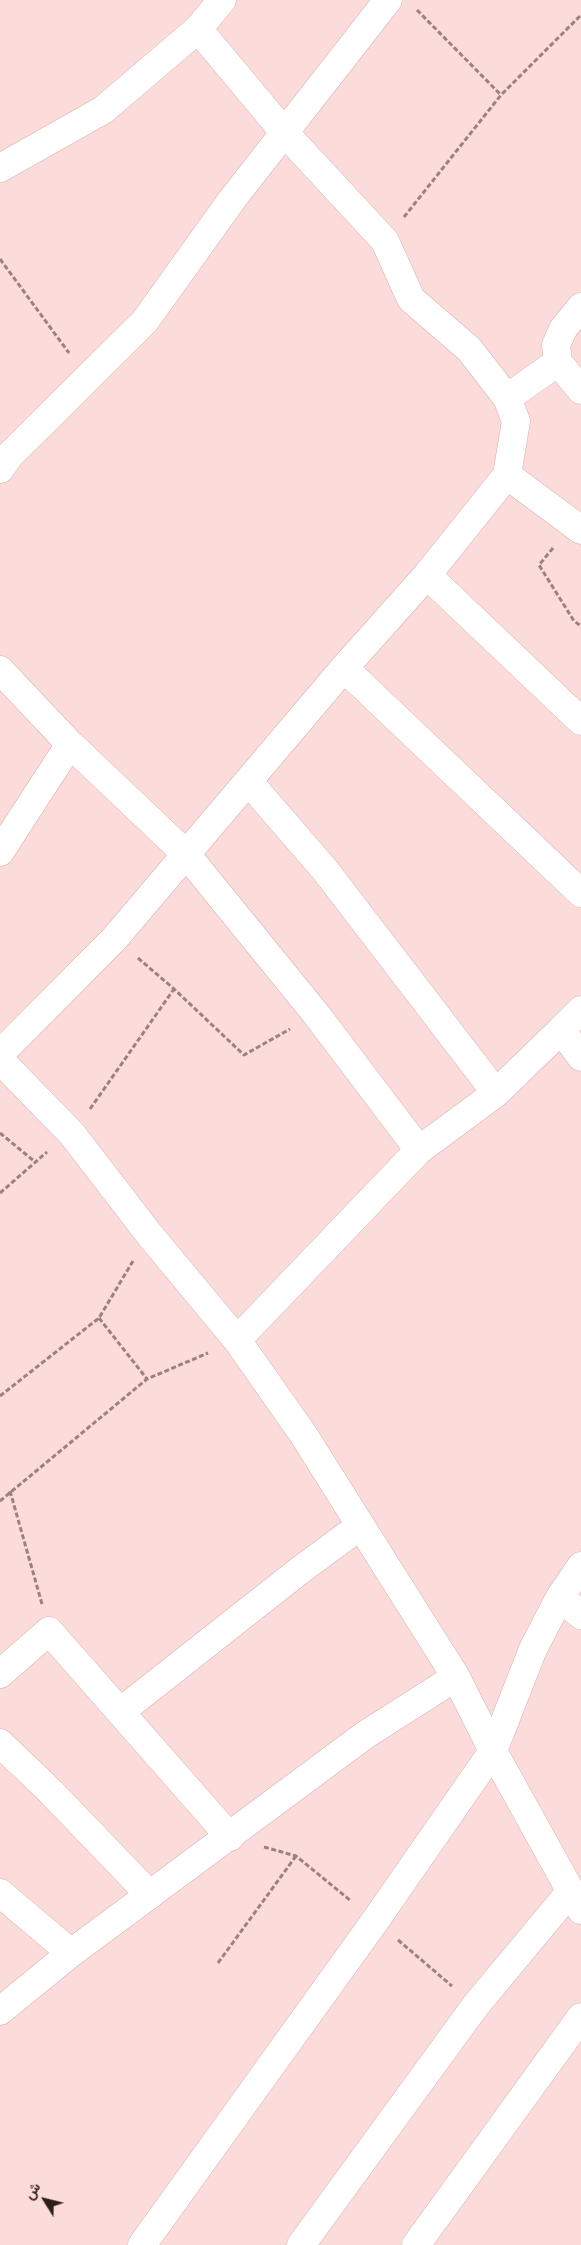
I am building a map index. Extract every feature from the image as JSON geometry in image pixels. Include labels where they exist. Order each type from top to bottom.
[{"type":"street","points":[[0,168],[103,110],[198,29],[222,0]]},
{"type":"street","points":[[0,469],[10,455],[144,320],[284,132],[388,0]]},
{"type":"street","points":[[0,1054],[115,938],[344,668],[427,575],[507,475],[516,421],[506,398],[468,349],[411,299],[385,241],[284,132],[198,29]]},
{"type":"street","points":[[581,307],[563,329],[556,345],[558,362],[581,390]]},
{"type":"street","points":[[506,398],[558,362]]},
{"type":"street","points":[[507,475],[578,523]]},
{"type":"street","points":[[427,575],[581,721]]},
{"type":"street","points":[[344,668],[581,893]]},
{"type":"street","points":[[0,670],[70,744],[186,854],[316,1014],[419,1150]]},
{"type":"street","points":[[0,852],[70,744]]},
{"type":"street","points":[[248,781],[325,870],[496,1093]]},
{"type":"street","points":[[238,1340],[419,1150],[496,1093],[581,1010]]},
{"type":"street","points":[[561,1030],[581,1057]]},
{"type":"street","points":[[0,1060],[72,1134],[149,1234],[238,1340],[303,1434],[456,1677],[493,1751],[576,1900],[476,2005],[301,2245]]},
{"type":"street","points":[[120,1712],[299,1571],[360,1526]]},
{"type":"street","points":[[142,2245],[375,1921],[493,1751],[533,1648],[560,1597],[581,1566]]},
{"type":"street","points":[[560,1597],[581,1615]]},
{"type":"street","points":[[0,1674],[49,1631],[230,1837]]},
{"type":"street","points":[[0,2011],[71,1952],[230,1837],[366,1735],[456,1677]]},
{"type":"street","points":[[0,1743],[50,1791],[150,1895]]},
{"type":"street","points":[[0,1893],[71,1952]]},
{"type":"street","points":[[416,2245],[581,2016]]},
{"type":"path","points":[[415,7],[501,95]]},
{"type":"path","points":[[385,241],[501,95],[581,15]]},
{"type":"path","points":[[0,259],[88,378]]},
{"type":"path","points":[[578,523],[539,565],[574,621],[581,626]]},
{"type":"path","points":[[115,938],[174,988],[244,1055],[316,1014]]},
{"type":"path","points":[[72,1134],[174,988]]},
{"type":"path","points":[[0,1133],[34,1161],[0,1193]]},
{"type":"path","points":[[0,1396],[99,1318],[149,1234]]},
{"type":"path","points":[[99,1318],[148,1379]]},
{"type":"path","points":[[0,1501],[148,1379],[238,1340]]},
{"type":"path","points":[[10,1491],[49,1631]]},
{"type":"path","points":[[218,1963],[296,1856],[476,2005]]}]
